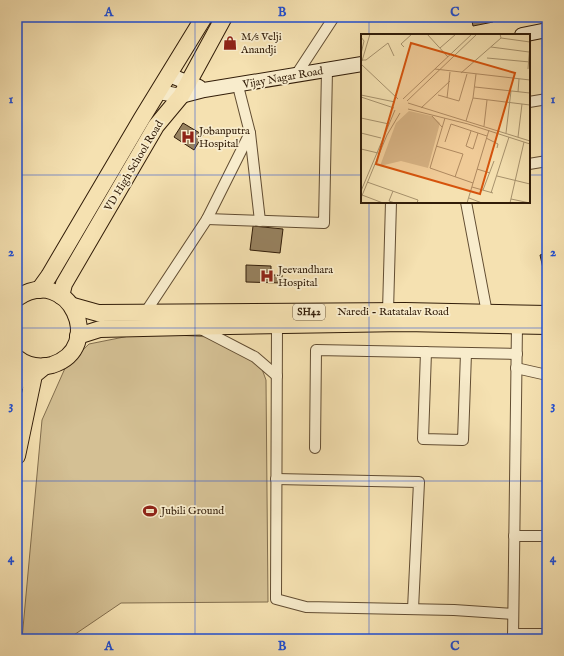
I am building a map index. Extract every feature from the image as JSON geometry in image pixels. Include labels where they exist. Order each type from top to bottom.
[{"type":"main road","name":"VD High School Road","points":[[39,290],[50,276],[204,17]]},
{"type":"main road","name":"VD High School Road","points":[[67,301],[64,284],[156,126],[181,96],[224,17]]},
{"type":"main road","points":[[17,298],[31,291],[39,290]]},
{"type":"main road","name":"Naredi - Ratatalav Road","points":[[39,290],[55,292],[67,301],[98,313],[388,311],[547,314]]},
{"type":"main road","points":[[17,358],[29,365],[45,366],[60,361],[72,351],[78,336],[79,321],[67,301]]},
{"type":"main road","name":"Naredi - Ratatalav Road","points":[[78,336],[100,329],[197,326],[405,323],[547,326]]},
{"type":"main road","points":[[17,363],[20,370],[17,383]]},
{"type":"main road","points":[[17,456],[19,440],[34,376],[45,366]]},
{"type":"street","points":[[296,75],[334,17]]},
{"type":"street","points":[[527,34],[547,30]]},
{"type":"street","name":"Vijay Nagar Road","points":[[159,92],[181,96],[204,90],[238,86],[361,64]]},
{"type":"street","points":[[207,219],[324,223],[328,70]]},
{"type":"street","points":[[169,75],[188,81],[204,90]]},
{"type":"street","points":[[238,86],[250,133],[260,221]]},
{"type":"street","points":[[530,102],[547,99]]},
{"type":"street","points":[[145,313],[207,219],[250,133]]},
{"type":"street","points":[[530,164],[547,161]]},
{"type":"street","points":[[388,311],[392,203]]},
{"type":"street","points":[[466,203],[487,313]]},
{"type":"street","points":[[277,325],[276,598],[306,607],[413,609],[514,614]]},
{"type":"street","points":[[517,325],[513,637],[547,634]]},
{"type":"street","points":[[197,326],[256,357],[277,376]]},
{"type":"street","points":[[315,448],[316,350],[517,354]]},
{"type":"street","points":[[426,352],[423,439],[463,440],[466,353]]},
{"type":"street","points":[[516,368],[547,375]]},
{"type":"street","points":[[276,479],[419,482],[413,609]]},
{"type":"street","points":[[514,536],[547,536]]},
{"type":"shaded area","name":"Jubili Ground","points":[[144,333],[209,337],[259,361],[266,380],[268,602],[121,603],[68,639],[22,639],[42,420],[66,366],[89,344]]},
{"type":"building","points":[[471,17],[492,17],[493,22],[473,26]]},
{"type":"building","points":[[183,123],[203,135],[194,150],[174,137]]},
{"type":"building","points":[[253,226],[283,229],[280,253],[250,250]]},
{"type":"building","points":[[547,253],[547,286],[540,255]]},
{"type":"building","points":[[246,265],[271,266],[271,275],[282,275],[282,283],[246,282]]},
{"type":"place","name":"M/s Velji Anandji","points":[[230,43]]},
{"type":"place","name":"Jobanputra Hospital","points":[[188,137]]},
{"type":"place","name":"Jeevandhara Hospital","points":[[267,276]]},
{"type":"place","name":"Jubili Ground","points":[[150,511]]}]
